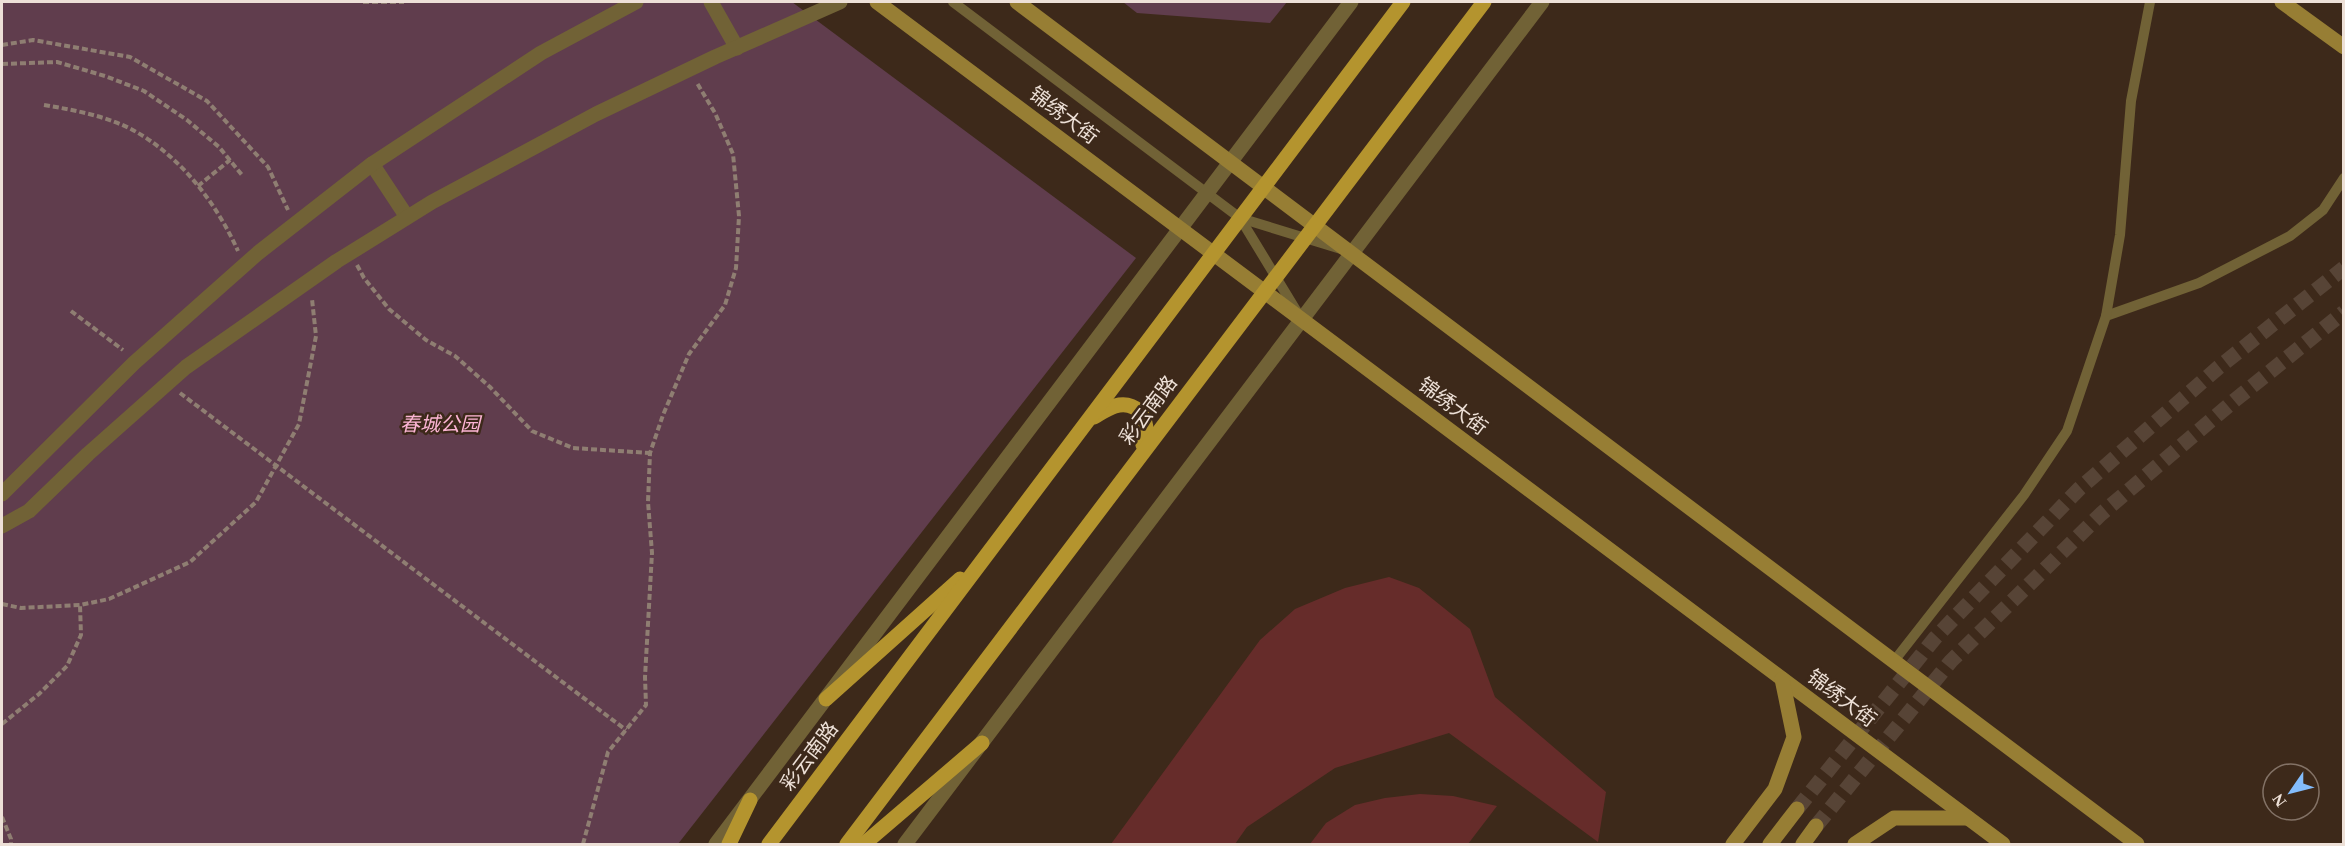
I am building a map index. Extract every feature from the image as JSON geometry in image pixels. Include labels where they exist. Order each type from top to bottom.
[{"type":"main road","name":"锦绣大街","points":[[877,2],[2003,844]]},
{"type":"main road","points":[[1017,2],[2137,844]]},
{"type":"main road","name":"彩云南路","points":[[769,844],[1403,2]]},
{"type":"main road","name":"彩云南路","points":[[847,844],[1480,7],[1489,2]]},
{"type":"main road","points":[[2283,2],[2343,47]]},
{"type":"main road","points":[[1087,422],[1116,405],[1136,409],[1146,421],[1147,436],[1135,462]]},
{"type":"main road","points":[[826,699],[985,557]]},
{"type":"main road","points":[[1733,844],[1775,789],[1794,737],[1782,679]]},
{"type":"main road","points":[[864,844],[982,743]]},
{"type":"main road","points":[[729,844],[750,800]]},
{"type":"main road","points":[[1770,844],[1797,808]]},
{"type":"main road","points":[[1855,844],[1894,818],[1968,818]]},
{"type":"main road","points":[[1803,844],[1816,826]]},
{"type":"street","points":[[2,494],[137,360],[244,265],[372,164],[541,53],[636,2]]},
{"type":"street","points":[[711,2],[737,48]]},
{"type":"street","points":[[2,526],[29,511],[186,367],[310,280],[407,217],[596,114],[840,2]]},
{"type":"street","points":[[716,844],[1351,2]]},
{"type":"street","points":[[905,844],[1542,2]]},
{"type":"street","points":[[372,164],[407,217]]},
{"type":"lane","points":[[953,2],[1240,218],[1301,319]]},
{"type":"lane","points":[[1893,661],[2024,495],[2067,431],[2106,316],[2120,235],[2131,101],[2150,2]]},
{"type":"lane","points":[[2106,316],[2199,283],[2290,236],[2323,210],[2343,178]]},
{"type":"lane","points":[[1240,218],[1352,252]]},
{"type":"path","points":[[363,2],[404,2]]},
{"type":"path","points":[[2,45],[33,40],[130,57],[207,101],[268,166],[295,224]]},
{"type":"path","points":[[2,64],[57,62],[105,76],[144,91],[187,120],[219,147],[242,175]]},
{"type":"path","points":[[583,844],[608,752],[646,705],[645,677],[652,553],[648,502],[650,453],[663,415],[690,354],[725,305],[736,268],[740,216],[733,154],[715,113],[689,70]]},
{"type":"path","points":[[44,105],[77,110],[105,118],[130,129],[164,152],[198,186],[212,204],[227,228],[244,265]]},
{"type":"path","points":[[198,186],[230,160]]},
{"type":"path","points":[[350,253],[364,278],[389,309],[426,340],[455,356],[490,387],[532,431],[573,448],[650,453]]},
{"type":"path","points":[[2,604],[21,608],[80,605],[110,599],[190,562],[256,502],[299,424],[316,336],[310,280]]},
{"type":"path","points":[[71,311],[137,360]]},
{"type":"path","points":[[167,384],[626,730]]},
{"type":"path","points":[[2,724],[39,694],[67,666],[81,635],[80,605]]},
{"type":"path","points":[[2,817],[11,844]]},
{"type":"green space","name":"春城公园","points":[[2,2],[792,2],[1136,258],[678,844],[2,844]]},
{"type":"green space","points":[[1123,2],[1287,2],[1270,23],[1137,13]]},
{"type":"building","points":[[1389,577],[1419,588],[1470,629],[1495,697],[1606,792],[1598,842],[1449,733],[1335,768],[1247,827],[1235,844],[1111,844],[1260,640],[1295,609],[1345,588]]},
{"type":"building","points":[[1420,794],[1453,796],[1497,806],[1468,844],[1310,844],[1326,823],[1355,805],[1385,798]]},
{"type":"tunnel","points":[[1797,809],[1935,638],[2079,489],[2219,367],[2344,268]]},
{"type":"tunnel","points":[[1816,826],[1951,661],[2101,514],[2235,400],[2344,312]]}]
